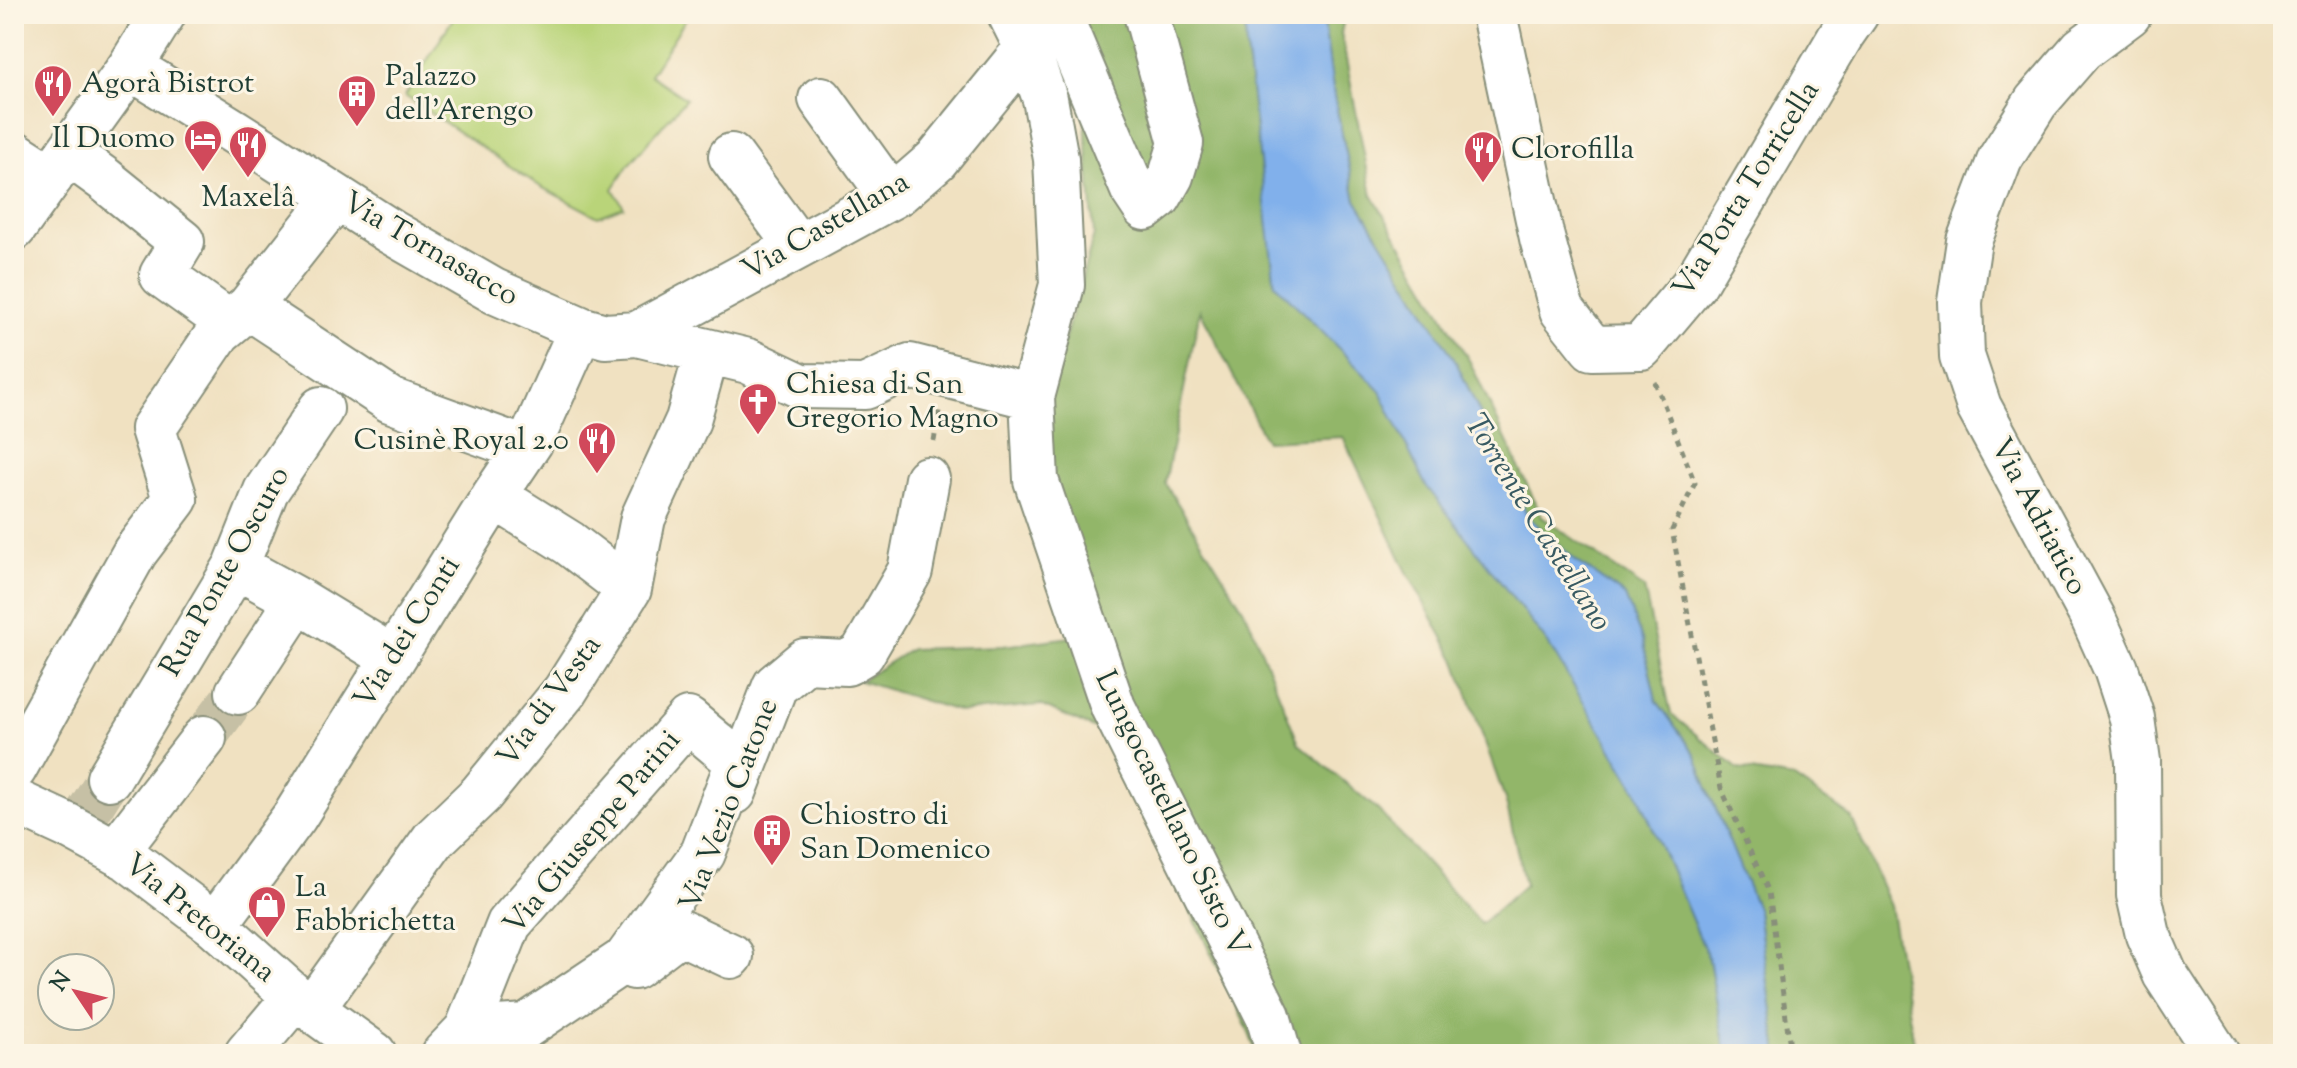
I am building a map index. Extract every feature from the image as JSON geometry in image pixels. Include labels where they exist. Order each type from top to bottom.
[{"type":"street","points":[[14,227],[130,67],[163,14]]},
{"type":"street","points":[[1059,14],[1133,190],[1145,208],[1159,197],[1171,176],[1181,143],[1146,14]]},
{"type":"street","points":[[1494,14],[1542,238],[1562,310],[1592,348],[1641,347]]},
{"type":"street","name":"Via Porta Torricella","points":[[1641,347],[1695,283],[1856,14]]},
{"type":"street","name":"Via Adriatico","points":[[2129,14],[2082,49],[2036,102],[2000,159],[1969,241],[1960,302],[1962,356],[1979,407],[2093,618],[2116,669],[2132,718],[2138,761],[2139,895],[2148,935],[2165,974],[2217,1054]]},
{"type":"street","name":"Via Castellana","points":[[637,334],[898,193],[936,160],[1018,31]]},
{"type":"street","name":"Lungocastellano Sisto V","points":[[1018,31],[1045,99],[1056,159],[1062,285],[1032,397],[1036,480],[1113,707],[1268,1016],[1279,1054]]},
{"type":"street","name":"Via Tornasacco","points":[[130,67],[391,232],[494,291],[581,329],[605,336],[637,334],[748,361],[801,386],[865,387],[910,366],[1032,397]]},
{"type":"street","points":[[821,99],[891,196]]},
{"type":"street","points":[[14,153],[61,163],[104,179],[182,242],[162,275],[239,315],[337,386],[390,400],[525,449]]},
{"type":"street","points":[[731,156],[797,246]]},
{"type":"street","points":[[14,769],[135,552],[175,499],[153,429],[219,332],[239,315],[336,197]]},
{"type":"street","name":"Via dei Conti","points":[[215,925],[295,816],[525,449],[581,329]]},
{"type":"street","name":"Via di Vesta","points":[[247,1054],[304,1003],[434,839],[481,794],[565,691],[629,589],[643,518],[688,420],[707,352]]},
{"type":"street","name":"Rua Ponte Oscuro","points":[[109,778],[236,566],[266,491],[337,386]]},
{"type":"street","name":"Via Vezio Catone","points":[[680,932],[775,686],[805,661],[847,663],[862,654],[910,571],[927,479]]},
{"type":"street","points":[[494,496],[569,543],[629,589]]},
{"type":"street","points":[[236,566],[393,658]]},
{"type":"street","points":[[238,692],[298,600]]},
{"type":"street","name":"Via Giuseppe Parini","points":[[688,720],[738,762],[703,853],[626,959],[526,1026],[471,1046],[509,924],[688,720]]},
{"type":"street","points":[[116,852],[204,738]]},
{"type":"street","name":"Via Pretoriana","points":[[14,801],[79,826],[127,858],[215,925],[304,1003],[374,1054]]},
{"type":"street","points":[[471,1046],[632,968],[680,932],[731,956]]},
{"type":"path","points":[[1641,347],[1695,483],[1672,530],[1721,788],[1769,892],[1791,1054]]},
{"type":"path","points":[[927,479],[946,375]]},
{"type":"green space","points":[[456,14],[689,14],[650,75],[686,99],[629,164],[613,189],[624,207],[598,217],[541,187],[405,96]]},
{"type":"green space","points":[[1082,14],[1245,14],[1246,47],[1275,284],[1379,389],[1425,484],[1549,645],[1637,791],[1709,959],[1726,1054],[1257,1054],[1105,733],[1040,705],[961,712],[860,681],[911,649],[1003,646],[1102,633],[1043,502],[1050,391],[1094,235],[1084,108]],"holes":[[[1200,310],[1266,441],[1343,437],[1406,570],[1456,661],[1506,802],[1525,885],[1481,924],[1378,810],[1299,744],[1247,615],[1165,483]]]},
{"type":"green space","points":[[1325,14],[1345,14],[1341,33],[1372,195],[1470,362],[1542,517],[1644,588],[1671,714],[1738,769],[1794,778],[1851,817],[1890,906],[1916,1054],[1778,1054],[1758,911],[1695,754],[1656,700],[1643,642],[1625,596],[1575,560],[1528,517],[1457,364],[1356,200],[1334,96]]},
{"type":"water","points":[[1245,14],[1325,14],[1334,96],[1356,200],[1457,364],[1528,517],[1575,560],[1625,596],[1643,642],[1656,700],[1695,754],[1758,911],[1778,1054],[1726,1054],[1709,959],[1637,791],[1549,645],[1425,484],[1379,389],[1275,284],[1246,47]]},
{"type":"tunnel","points":[[204,738],[238,692]]},
{"type":"tunnel","points":[[82,822],[109,778]]},
{"type":"place","name":"Agorà Bistrot","points":[[53,118]]},
{"type":"place","name":"Palazzo dell'Arengo","points":[[357,128]]},
{"type":"place","name":"Il Duomo","points":[[203,173]]},
{"type":"place","name":"Maxelâ","points":[[248,179]]},
{"type":"place","name":"Clorofilla","points":[[1483,184]]},
{"type":"place","name":"Chiesa di San Gregorio Magno","points":[[758,436]]},
{"type":"place","name":"Cusinè Royal 2.0","points":[[597,475]]},
{"type":"place","name":"Chiostro di San Domenico","points":[[772,867]]},
{"type":"place","name":"La Fabbrichetta","points":[[267,939]]},
{"type":"water label","name":"Torrente Castellano","points":[[1537,523]]}]
